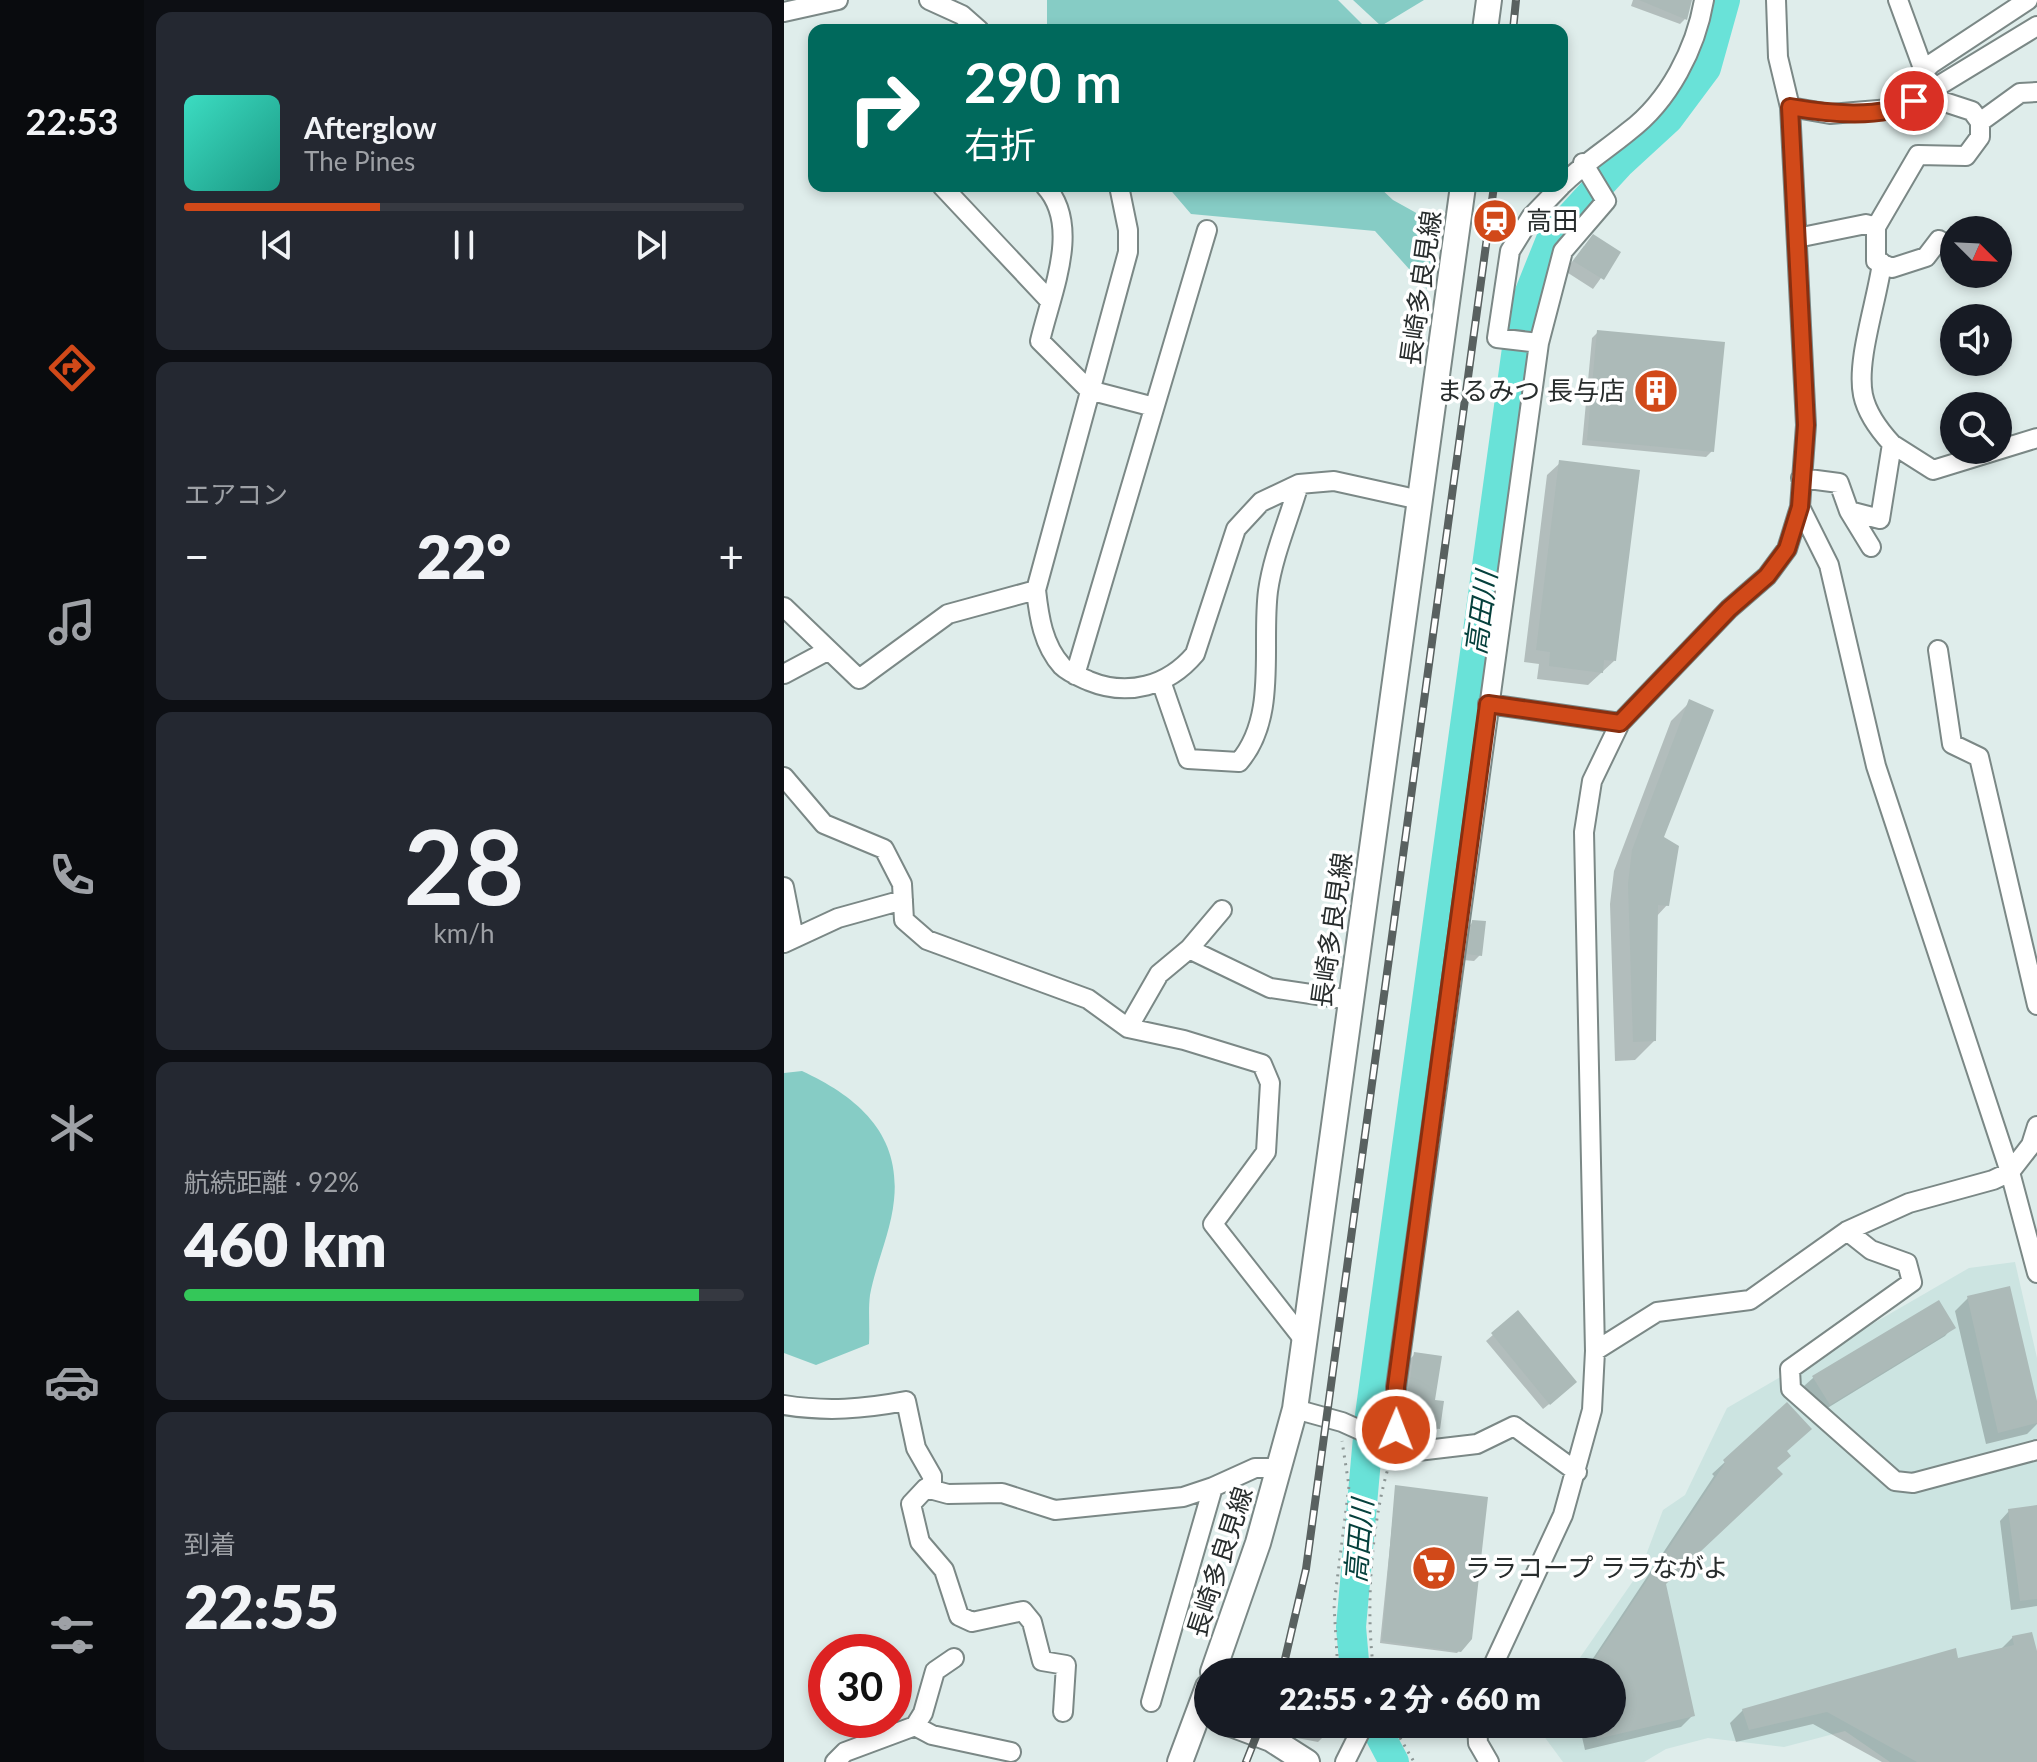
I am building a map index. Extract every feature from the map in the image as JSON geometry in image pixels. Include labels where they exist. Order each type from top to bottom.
[{"type":"main road","points":[[1486,24],[1489,0]]},
{"type":"main road","name":"長崎多良見線","points":[[1218,1658],[1258,1543],[1295,1409],[1462,192]]},
{"type":"main road","points":[[1180,1762],[1194,1733]]},
{"type":"main road","points":[[1268,1738],[1307,1762]]},
{"type":"street","points":[[784,12],[838,0]]},
{"type":"street","points":[[929,0],[962,15],[972,24]]},
{"type":"street","points":[[1568,179],[1583,163],[1632,129],[1665,93],[1691,49],[1704,0]]},
{"type":"street","points":[[1497,1658],[1563,1515],[1592,1410],[1595,1351],[1584,832],[1592,781],[1620,723],[1729,609],[1767,576],[1787,549],[1800,507],[1806,425],[1790,107],[1778,57],[1776,0]]},
{"type":"street","points":[[1898,0],[1924,71]]},
{"type":"street","points":[[1918,98],[1913,83],[1924,71],[2028,0]]},
{"type":"street","points":[[1790,107],[1830,114],[1902,108],[2037,26]]},
{"type":"street","points":[[1980,122],[2020,93],[2037,92]]},
{"type":"street","points":[[1918,98],[1972,111],[1980,122],[1980,137],[1966,156],[1918,155],[1876,227],[1876,261],[1892,268],[1911,264],[1926,257],[1939,240]]},
{"type":"street","points":[[1402,1449],[1396,1430],[1396,1387],[1539,343],[1563,251],[1606,201],[1583,163]]},
{"type":"street","points":[[948,192],[1049,300]]},
{"type":"street","points":[[1051,192],[1059,201],[1065,233],[1040,341],[1089,390],[1154,407]]},
{"type":"street","points":[[1120,192],[1128,230],[1128,252],[1036,590],[1041,631],[1062,665],[1075,675],[1110,689],[1135,689],[1161,681],[1183,669],[1195,654],[1236,529],[1261,502],[1299,484],[1334,481],[1420,500]]},
{"type":"street","points":[[1539,343],[1497,338],[1510,251],[1531,217],[1556,192]]},
{"type":"street","points":[[1797,238],[1866,224],[1876,227]]},
{"type":"street","points":[[1075,675],[1207,230]]},
{"type":"street","points":[[1882,263],[1863,366],[1863,395],[1873,419],[1892,444],[1933,470],[2037,438]]},
{"type":"street","points":[[1849,511],[1880,519],[1892,444]]},
{"type":"street","points":[[1801,478],[1839,483],[1849,511],[1871,547]]},
{"type":"street","points":[[1161,681],[1188,759],[1239,762],[1254,744],[1267,664],[1268,590],[1299,484]]},
{"type":"street","points":[[1800,507],[1829,565],[1876,766],[2010,1172],[2037,1273]]},
{"type":"street","points":[[784,607],[859,679],[948,614],[1036,590]]},
{"type":"street","points":[[1938,650],[1952,744],[1979,757],[2037,1005]]},
{"type":"street","points":[[784,674],[827,651]]},
{"type":"street","points":[[1488,704],[1620,723]]},
{"type":"street","points":[[784,777],[824,824],[884,849],[902,884],[904,920],[927,940],[1088,999],[1128,1028],[1184,1040],[1262,1064],[1270,1083],[1266,1152],[1213,1224],[1304,1340]]},
{"type":"street","points":[[784,887],[789,941],[838,918],[903,900]]},
{"type":"street","points":[[1128,1028],[1159,974],[1189,949],[1222,910]]},
{"type":"street","points":[[1189,949],[1270,988],[1351,1000]]},
{"type":"street","points":[[1595,1351],[1657,1312],[1750,1300],[1847,1231],[1909,1203],[2010,1172],[2031,1145],[2037,1126]]},
{"type":"street","points":[[1847,1231],[1871,1250],[1907,1263],[1912,1282],[1790,1369],[1791,1389],[1895,1481],[1913,1483],[2037,1450]]},
{"type":"street","points":[[784,1405],[817,1410],[839,1407],[850,1412],[906,1401],[916,1448],[932,1476],[932,1489]]},
{"type":"street","points":[[1295,1409],[1345,1423],[1402,1449],[1477,1444],[1514,1426],[1577,1472]]},
{"type":"street","points":[[1063,1712],[1066,1665],[1042,1661],[1032,1622],[1023,1611],[972,1622],[959,1616],[944,1570],[920,1542],[911,1504],[926,1488],[948,1494],[1002,1493],[1055,1510],[1183,1497],[1255,1468],[1279,1468]]},
{"type":"street","points":[[1151,1702],[1213,1487]]},
{"type":"street","points":[[835,1762],[845,1752],[915,1726],[923,1713],[935,1671],[954,1658]]},
{"type":"street","points":[[915,1726],[932,1735],[1011,1752]]},
{"type":"street","points":[[1345,1762],[1357,1738]]},
{"type":"street","points":[[1478,1738],[1489,1762]]},
{"type":"path","points":[[1337,1658],[1334,1605],[1349,1486],[1345,1423]]},
{"type":"path","points":[[1372,1658],[1367,1628],[1374,1555],[1387,1473],[1402,1449]]},
{"type":"path","points":[[1400,1738],[1414,1762]]},
{"type":"shaded area","points":[[1047,0],[1338,0],[1362,24],[1047,24]]},
{"type":"shaded area","points":[[1353,0],[1424,0],[1384,24],[1379,24]]},
{"type":"shaded area","points":[[1172,192],[1384,192],[1438,225],[1427,289],[1375,231],[1191,214]]},
{"type":"shaded area","points":[[802,1071],[841,1093],[872,1120],[883,1137],[894,1177],[892,1212],[870,1295],[869,1344],[816,1365],[784,1353],[784,1073]]},
{"type":"shaded area","points":[[2015,1262],[2037,1358],[2037,1762],[1890,1762],[1845,1731],[1784,1747],[1708,1738],[1666,1749],[1644,1762],[1563,1762],[1545,1738],[1626,1738],[1626,1658],[1580,1658],[1640,1571],[1663,1510],[1685,1495],[1727,1408],[1969,1268]]},
{"type":"building","points":[[1639,0],[1692,0],[1687,20]]},
{"type":"building","points":[[1593,234],[1621,252],[1604,280],[1573,261]]},
{"type":"building","name":"まるみつ 長与店","points":[[1597,330],[1725,342],[1714,452],[1587,440]]},
{"type":"building","points":[[1559,460],[1640,470],[1616,661],[1604,660],[1603,673],[1549,666],[1550,652],[1536,650]]},
{"type":"building","points":[[1689,699],[1714,710],[1664,837],[1679,846],[1669,906],[1658,905],[1656,1041],[1633,1042],[1628,884],[1632,850]]},
{"type":"building","points":[[1472,920],[1486,921],[1482,956],[1467,954]]},
{"type":"building","points":[[2010,1286],[2037,1401],[2037,1423],[1998,1433],[1967,1296]]},
{"type":"building","points":[[1939,1300],[1956,1328],[1830,1405],[1812,1376]]},
{"type":"building","points":[[1518,1310],[1577,1382],[1550,1405],[1491,1333]]},
{"type":"building","points":[[1414,1352],[1442,1356],[1435,1400],[1444,1401],[1440,1429],[1408,1425],[1408,1392]]},
{"type":"building","points":[[1787,1402],[1812,1429],[1787,1451],[1791,1456],[1777,1468],[1783,1474],[1666,1584],[1695,1716],[1626,1732],[1626,1658],[1595,1658],[1725,1463],[1723,1460]]},
{"type":"building","name":"ララコープ ララながよ","points":[[1395,1485],[1488,1497],[1472,1639],[1461,1652],[1382,1641]]},
{"type":"building","points":[[2037,1505],[2037,1599],[2020,1601],[2008,1509]]},
{"type":"building","points":[[2032,1632],[2037,1651],[2037,1762],[1917,1762],[1827,1712],[1749,1730],[1742,1709],[1956,1648],[1958,1658],[2014,1645],[2012,1636]]},
{"type":"waterway","name":"高田川","points":[[1354,1658],[1351,1627],[1370,1415],[1522,312],[1552,237],[1619,164],[1668,119],[1706,68],[1725,0]]},
{"type":"waterway","name":"高田川","points":[[1381,1738],[1394,1762]]},
{"type":"railway","points":[[1514,24],[1516,0]]},
{"type":"railway","points":[[1285,1658],[1306,1569],[1493,192]]},
{"type":"railway","points":[[1246,1762],[1255,1738]]},
{"type":"place","name":"高田","points":[[1495,221]]},
{"type":"place","name":"まるみつ 長与店","points":[[1656,391]]},
{"type":"place","name":"ララコープ ララながよ","points":[[1434,1568]]},
{"type":"route","points":[[1396,1430],[1396,1387],[1488,704],[1620,723],[1729,609],[1767,576],[1787,549],[1800,507],[1806,425],[1790,107],[1830,114],[1902,108],[1914,101]]}]
